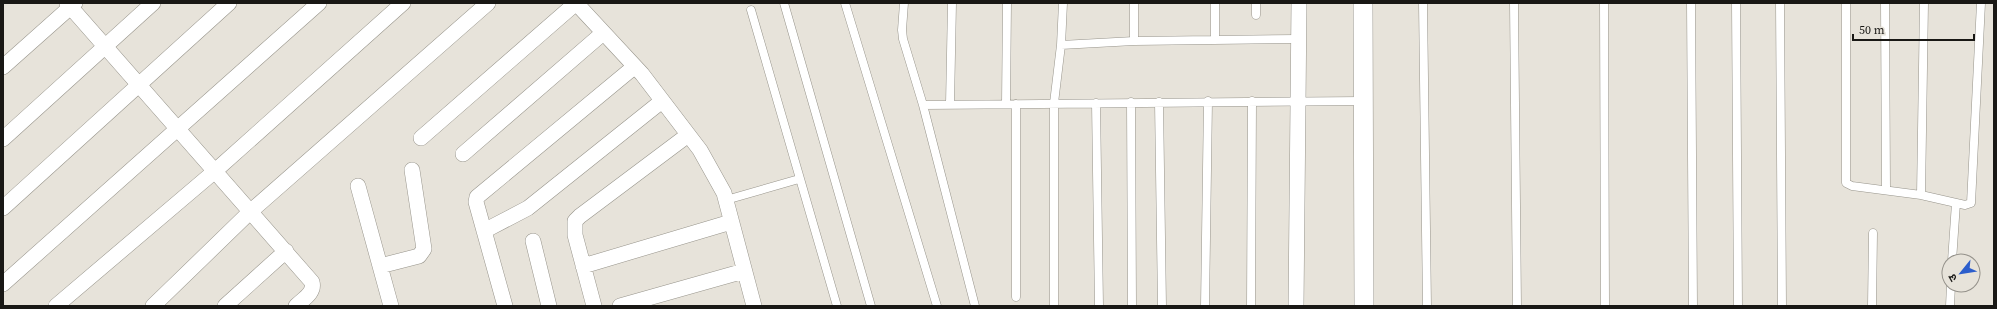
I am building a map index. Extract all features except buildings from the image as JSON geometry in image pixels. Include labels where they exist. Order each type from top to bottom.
[{"type":"street","points":[[3,139],[153,3]]},
{"type":"street","points":[[3,208],[139,83],[229,3]]},
{"type":"street","points":[[3,284],[179,130],[319,3]]},
{"type":"street","points":[[56,306],[215,171],[404,3]]},
{"type":"street","points":[[153,306],[251,211],[488,3]]},
{"type":"street","points":[[421,138],[576,3],[634,67],[700,150],[726,200],[754,306]]},
{"type":"street","points":[[1296,306],[1299,3]]},
{"type":"street","points":[[1363,3],[1364,306]]},
{"type":"street","points":[[3,68],[71,4],[106,47],[286,251],[313,285],[311,293],[296,306]]},
{"type":"street","points":[[463,154],[604,33]]},
{"type":"street","points":[[505,306],[476,202],[479,194],[634,67]]},
{"type":"street","points":[[484,231],[528,208],[662,101]]},
{"type":"street","points":[[594,306],[575,235],[575,221],[688,134]]},
{"type":"street","points":[[380,266],[419,256],[424,249],[412,170]]},
{"type":"street","points":[[358,186],[392,306]]},
{"type":"street","points":[[583,266],[731,222]]},
{"type":"street","points":[[533,242],[549,306]]},
{"type":"street","points":[[224,306],[286,251]]},
{"type":"street","points":[[620,306],[744,271]]},
{"type":"lane","points":[[784,3],[872,306]]},
{"type":"lane","points":[[845,3],[937,306]]},
{"type":"lane","points":[[904,3],[902,30],[903,39],[923,105],[975,306]]},
{"type":"lane","points":[[950,104],[952,3]]},
{"type":"lane","points":[[1006,104],[1007,3]]},
{"type":"lane","points":[[1054,306],[1054,103],[1061,45],[1063,3]]},
{"type":"lane","points":[[1134,3],[1134,41]]},
{"type":"lane","points":[[1215,3],[1215,40]]},
{"type":"lane","points":[[1256,3],[1256,15]]},
{"type":"lane","points":[[1423,3],[1427,306]]},
{"type":"lane","points":[[1514,3],[1517,306]]},
{"type":"lane","points":[[1604,3],[1605,306]]},
{"type":"lane","points":[[1691,3],[1693,306]]},
{"type":"lane","points":[[1736,3],[1738,306]]},
{"type":"lane","points":[[1780,3],[1782,306]]},
{"type":"lane","points":[[1846,3],[1846,180],[1848,186],[1921,195],[1965,205],[1971,203],[1981,3]]},
{"type":"lane","points":[[1885,3],[1886,190]]},
{"type":"lane","points":[[1921,195],[1924,3]]},
{"type":"lane","points":[[751,10],[837,306]]},
{"type":"lane","points":[[1061,45],[1134,41],[1298,39]]},
{"type":"lane","points":[[1252,101],[1252,306]]},
{"type":"lane","points":[[923,105],[1363,101]]},
{"type":"lane","points":[[1131,102],[1132,306]]},
{"type":"lane","points":[[1159,102],[1162,306]]},
{"type":"lane","points":[[1205,306],[1208,102]]},
{"type":"lane","points":[[1096,103],[1099,306]]},
{"type":"lane","points":[[1016,104],[1016,297]]},
{"type":"lane","points":[[726,200],[799,179]]},
{"type":"lane","points":[[1953,253],[1956,203]]},
{"type":"lane","points":[[1872,306],[1873,233]]},
{"type":"lane","points":[[1950,306],[1951,293]]}]
